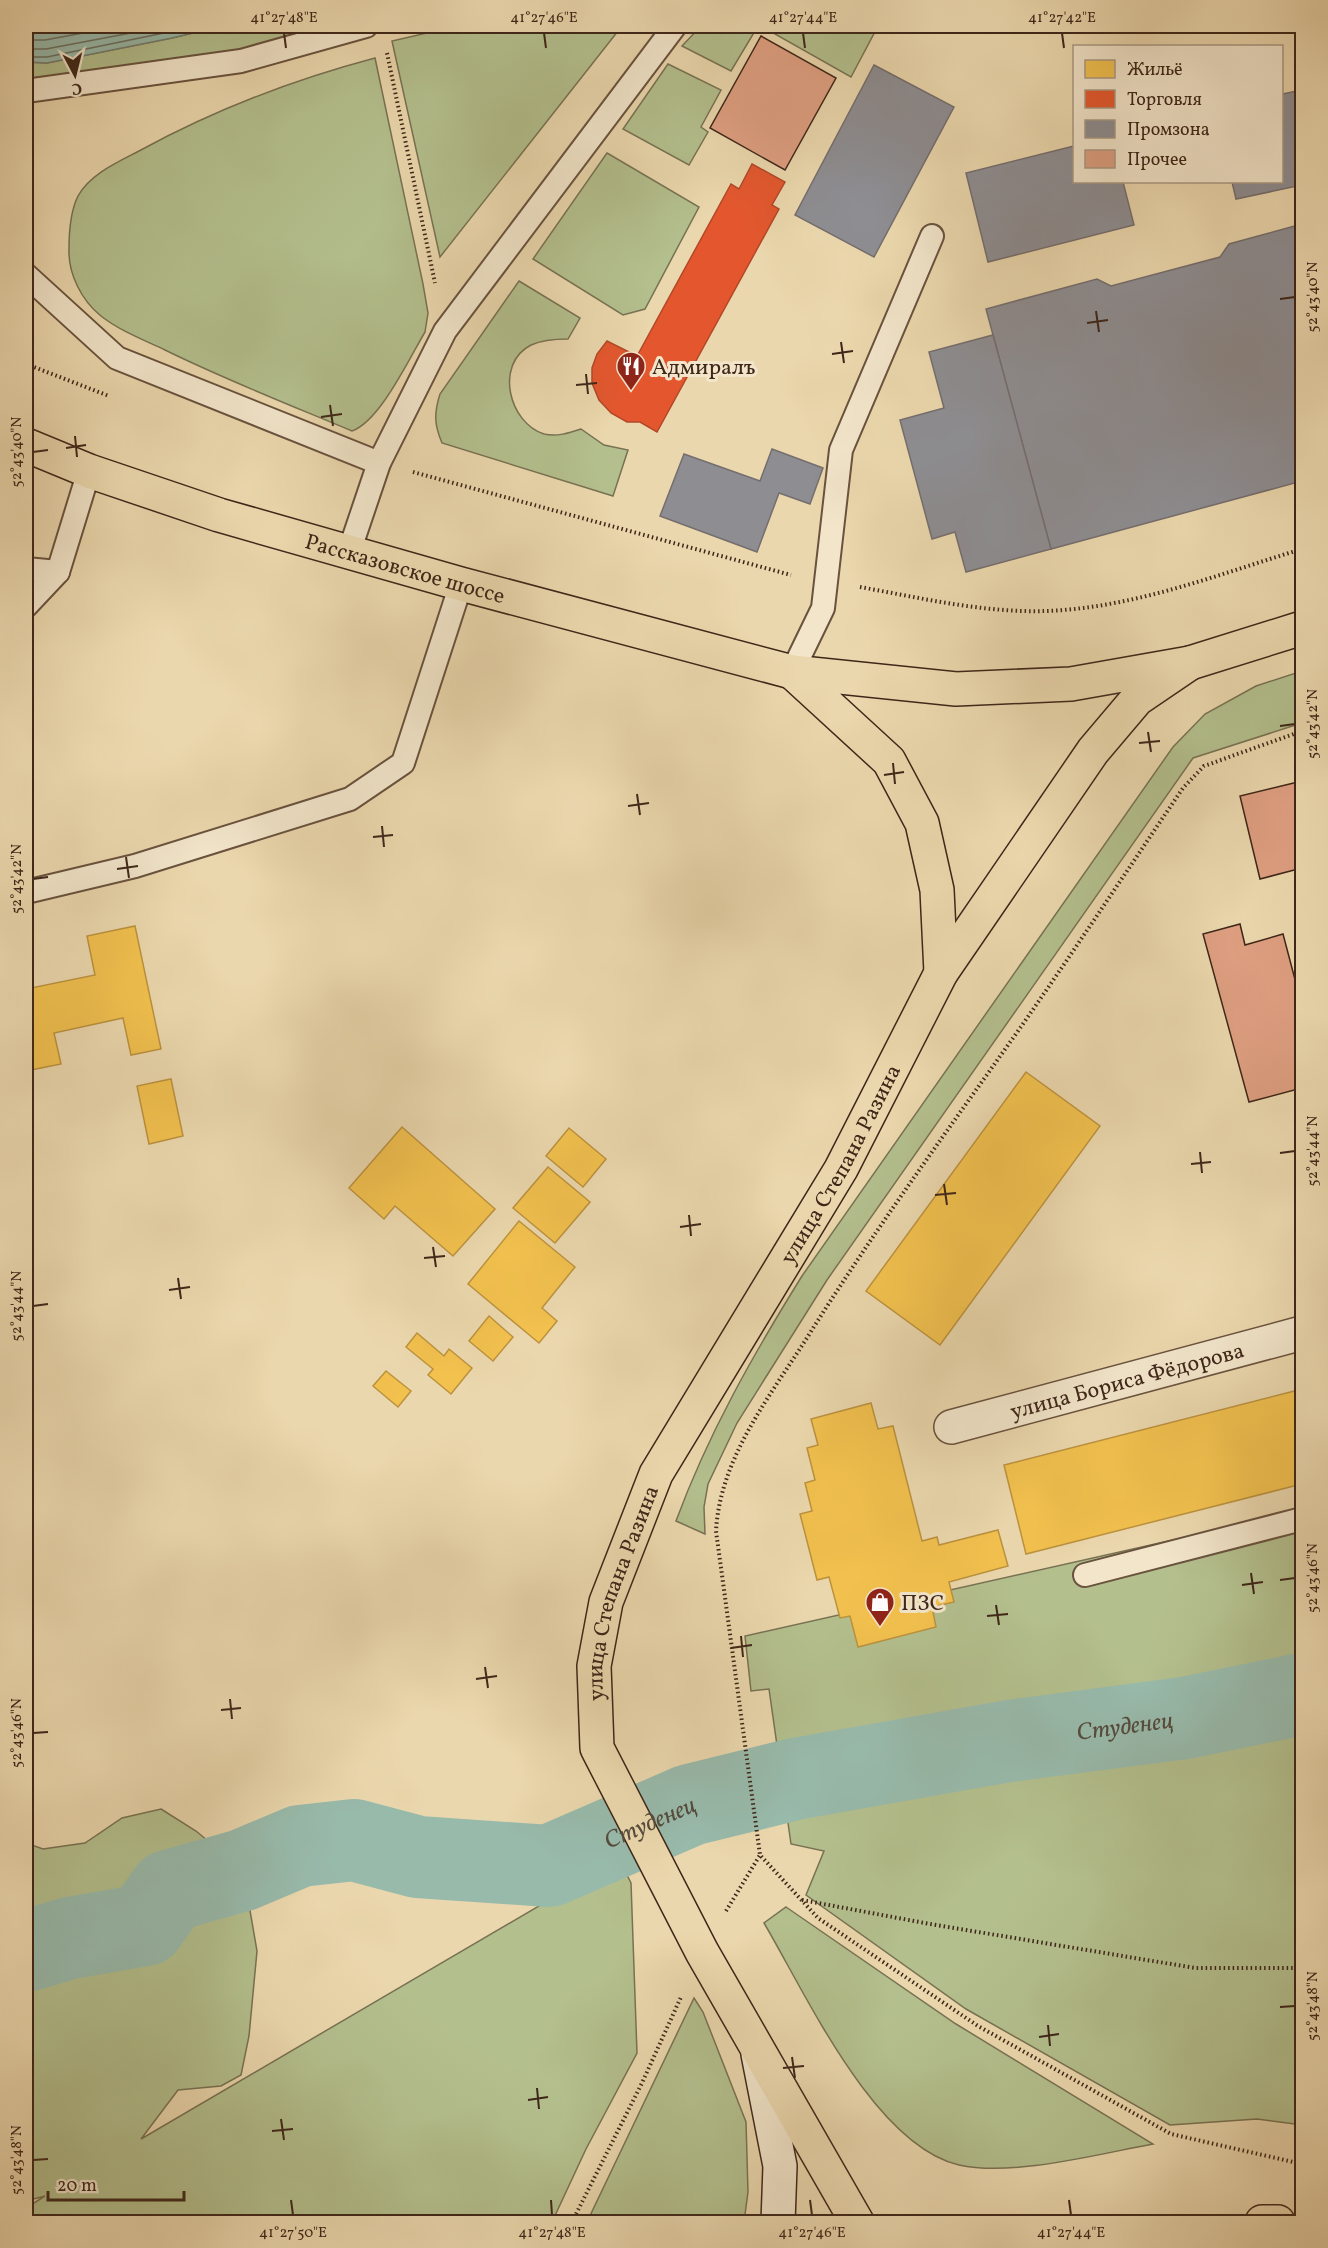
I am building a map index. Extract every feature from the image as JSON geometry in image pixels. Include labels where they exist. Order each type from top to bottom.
[{"type":"main road","name":"Рассказовское шоссе","points":[[26,445],[89,471],[219,515],[461,584],[792,672],[956,689],[1071,684],[1190,663]]},
{"type":"main road","points":[[1190,663],[1302,628]]},
{"type":"main road","name":"улица Степана Разина","points":[[857,2223],[702,1952],[597,1748],[594,1666],[606,1602],[656,1474],[841,1169],[941,973],[1093,751],[1137,699],[1190,663]]},
{"type":"main road","points":[[792,672],[889,761],[922,823],[937,890],[941,973]]},
{"type":"main road","points":[[1262,2223],[1278,2223]]},
{"type":"street","name":"улица Бориса Фёдорова","points":[[951,1426],[1302,1333]]},
{"type":"street","points":[[757,2049],[780,2166],[778,2223]]},
{"type":"lane","points":[[26,91],[241,62],[366,26]]},
{"type":"lane","points":[[349,552],[379,463],[445,331],[675,26]]},
{"type":"lane","points":[[792,672],[823,608],[841,450],[932,236]]},
{"type":"lane","points":[[26,275],[117,358],[379,463]]},
{"type":"lane","points":[[26,606],[58,572],[89,471]]},
{"type":"lane","points":[[26,569],[58,572]]},
{"type":"lane","points":[[26,892],[135,866],[350,799],[403,764],[461,584]]},
{"type":"lane","points":[[1085,1575],[1302,1519]]},
{"type":"path","points":[[386,49],[445,331]]},
{"type":"path","points":[[26,364],[114,397]]},
{"type":"path","points":[[379,463],[790,575],[985,608],[1045,611],[1120,603],[1302,549]]},
{"type":"path","points":[[1302,731],[1204,766],[1183,788],[1020,1028],[858,1256],[742,1443],[720,1496],[716,1532],[760,1855],[800,1899],[818,1918],[951,2009],[1171,2134],[1302,2164]]},
{"type":"path","points":[[572,2223],[642,2083],[702,1952],[760,1855]]},
{"type":"path","points":[[800,1899],[930,1924],[1195,1968],[1302,1968]]},
{"type":"green space","points":[[222,26],[348,26],[268,45],[26,82],[26,62],[47,63]]},
{"type":"green space","points":[[457,26],[622,26],[440,257],[392,41]]},
{"type":"green space","points":[[701,26],[758,26],[731,71],[682,46]]},
{"type":"green space","points":[[761,26],[878,26],[851,77]]},
{"type":"green space","points":[[375,58],[428,313],[425,332],[402,373],[383,402],[363,425],[352,431],[211,372],[124,331],[94,310],[82,295],[69,258],[70,222],[73,209],[78,196],[90,181],[105,169],[225,109],[284,86]]},
{"type":"green space","points":[[668,64],[721,90],[701,127],[708,132],[689,165],[623,129]]},
{"type":"green space","points":[[607,153],[699,207],[645,309],[623,315],[533,259]]},
{"type":"green space","points":[[519,281],[580,318],[568,339],[535,343],[520,354],[512,365],[510,379],[510,392],[515,406],[532,428],[544,434],[558,435],[581,429],[604,445],[628,450],[613,496],[442,443],[437,430],[436,418],[440,394]]},
{"type":"green space","points":[[1302,671],[1302,723],[1193,758],[827,1280],[737,1423],[708,1484],[704,1507],[705,1534],[676,1521],[717,1426],[766,1335],[802,1276],[1173,747],[1205,714],[1256,686]]},
{"type":"green space","points":[[1302,1511],[1302,2125],[1257,2119],[1170,2125],[966,2009],[806,1895],[824,1851],[791,1844],[769,1689],[751,1691],[745,1636]]},
{"type":"green space","points":[[161,1809],[196,1831],[243,1870],[257,1951],[249,2036],[241,2075],[221,2086],[178,2090],[141,2139],[619,1859],[631,1883],[637,2053],[586,2149],[552,2222],[26,2222],[26,2208],[45,2196],[26,2201],[26,1843],[43,1849],[85,1843],[122,1818]]},
{"type":"green space","points":[[786,1907],[956,2024],[1153,2144],[1056,2163],[1004,2168],[959,2165],[928,2152],[899,2129],[871,2098],[845,2063],[822,2025],[764,1923]]},
{"type":"green space","points":[[694,1998],[703,2012],[746,2122],[748,2192],[744,2222],[587,2222]]},
{"type":"water","points":[[26,26],[222,26],[47,63],[26,62]]},
{"type":"building: Жильё","points":[[135,926],[161,1049],[131,1055],[123,1018],[54,1033],[61,1064],[26,1071],[26,989],[95,975],[87,936]]},
{"type":"building: Жильё","points":[[1026,1072],[1100,1126],[940,1345],[866,1291]]},
{"type":"building: Жильё","points":[[171,1079],[183,1136],[149,1144],[137,1086]]},
{"type":"building: Жильё","points":[[402,1127],[495,1209],[453,1256],[395,1206],[384,1219],[349,1188]]},
{"type":"building: Жильё","points":[[569,1128],[606,1159],[583,1187],[546,1156]]},
{"type":"building: Жильё","points":[[548,1167],[590,1202],[555,1243],[513,1208]]},
{"type":"building: Жильё","points":[[519,1221],[575,1267],[542,1308],[557,1321],[539,1343],[468,1284]]},
{"type":"building: Жильё","points":[[489,1316],[513,1337],[493,1361],[469,1341]]},
{"type":"building: Жильё","points":[[417,1333],[444,1356],[449,1349],[472,1368],[451,1394],[428,1375],[433,1369],[406,1347]]},
{"type":"building: Жильё","points":[[386,1371],[411,1391],[398,1407],[373,1386]]},
{"type":"building: Жильё","points":[[1302,1389],[1302,1484],[1026,1554],[1004,1465]]},
{"type":"building: Жильё","points":[[871,1403],[878,1429],[893,1426],[922,1541],[937,1537],[939,1545],[998,1530],[1008,1566],[949,1582],[954,1602],[932,1607],[936,1627],[858,1647],[850,1616],[840,1618],[829,1577],[817,1580],[800,1514],[812,1511],[805,1483],[815,1480],[807,1448],[818,1445],[811,1419]]},
{"type":"building: Торговля","points":[[752,164],[785,182],[772,205],[779,209],[657,432],[640,422],[627,422],[611,413],[599,400],[592,383],[592,368],[597,354],[607,341],[637,356],[731,184],[739,189]]},
{"type":"building: Промзона","points":[[874,65],[954,107],[874,257],[795,215]]},
{"type":"building: Промзона","points":[[1302,90],[1302,185],[1236,199],[1232,183],[1283,183],[1283,94]]},
{"type":"building: Промзона","points":[[1073,146],[1073,183],[1123,183],[1134,225],[988,262],[966,173]]},
{"type":"building: Промзона","points":[[1302,224],[1302,481],[1051,549],[986,309],[1097,279],[1111,286],[1220,257],[1229,244]]},
{"type":"building: Промзона","points":[[993,335],[1051,549],[966,572],[955,532],[932,539],[900,420],[944,408],[929,352]]},
{"type":"building: Промзона","points":[[772,449],[823,468],[810,504],[779,493],[757,552],[660,516],[684,454],[760,481]]},
{"type":"building: Прочее","points":[[761,36],[836,78],[785,170],[710,128]]},
{"type":"building: Прочее","points":[[1302,781],[1302,868],[1260,879],[1240,796]]},
{"type":"building: Прочее","points":[[1240,924],[1245,945],[1283,934],[1302,1006],[1302,1088],[1249,1102],[1203,934]]},
{"type":"waterway","name":"Студенец","points":[[26,1951],[70,1938],[145,1925],[169,1891],[243,1870],[300,1846],[354,1840],[418,1857],[549,1866],[690,1805],[795,1779],[1009,1741],[1185,1718],[1302,1694]]},
{"type":"place","name":"Адмиралъ","points":[[631,392]]},
{"type":"place","name":"ПЗС","points":[[880,1628]]}]
